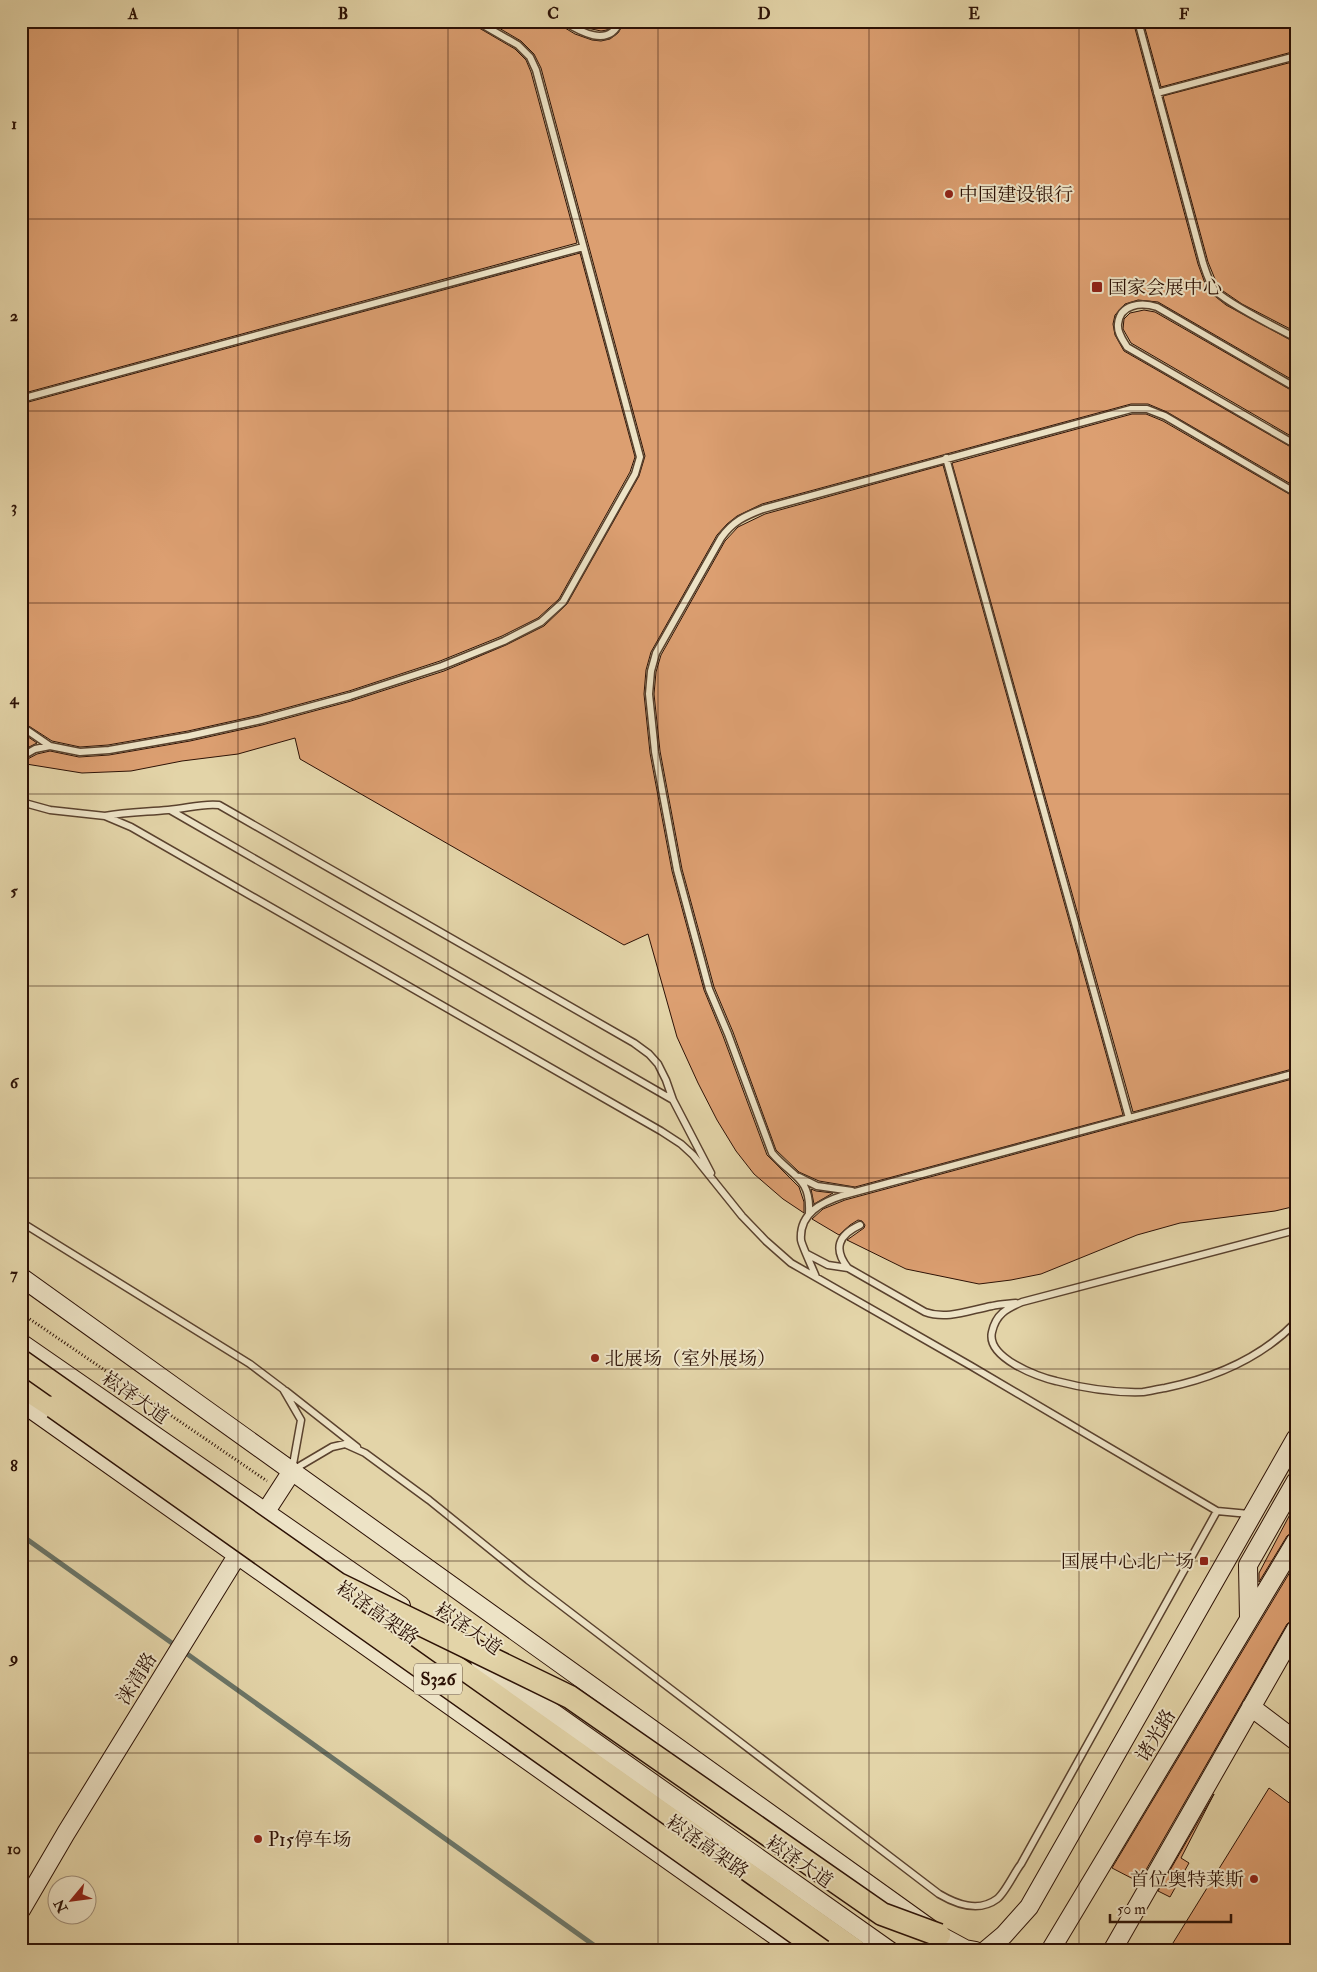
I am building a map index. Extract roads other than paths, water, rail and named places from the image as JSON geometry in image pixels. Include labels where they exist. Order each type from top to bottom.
[{"type":"highway","name":"崧泽高架路","points":[[21,1361],[856,1951]]},
{"type":"highway","name":"崧泽高架路","points":[[21,1386],[54,1407],[822,1951]]},
{"type":"highway","points":[[338,1584],[570,1697],[882,1914],[939,1935]]},
{"type":"main road","points":[[21,1278],[939,1935],[965,1949],[976,1951]]},
{"type":"main road","name":"崧泽大道","points":[[21,1344],[419,1619],[890,1951]]},
{"type":"main road","points":[[21,1402],[797,1951]]},
{"type":"main road","points":[[985,1951],[1004,1935],[1029,1907],[1296,1438]]},
{"type":"main road","name":"涞清路","points":[[21,1910],[237,1554],[266,1513],[292,1471]]},
{"type":"main road","points":[[1249,1619],[1248,1565],[1296,1481]]},
{"type":"main road","name":"诸光路","points":[[1050,1951],[1296,1541]]},
{"type":"main road","points":[[1112,1951],[1296,1629]]},
{"type":"main road","points":[[1251,1707],[1296,1741]]},
{"type":"lane","points":[[21,757],[35,749],[50,746],[80,752],[109,750],[190,736],[261,720],[350,696],[442,666],[504,641],[541,622],[563,602],[636,474],[640,457],[536,70],[530,57],[518,45],[476,21]]},
{"type":"lane","points":[[563,21],[589,36],[600,36],[613,31],[620,21]]},
{"type":"lane","points":[[1138,21],[1203,263],[1215,290],[1227,299],[1296,338]]},
{"type":"lane","points":[[1158,93],[1296,56]]},
{"type":"lane","points":[[21,399],[584,247]]},
{"type":"lane","points":[[1296,388],[1156,307],[1139,304],[1129,306],[1122,314],[1118,325],[1120,336],[1127,347],[1296,445]]},
{"type":"lane","points":[[865,1190],[849,1192],[817,1186],[798,1177],[772,1153],[728,1034],[709,989],[677,870],[655,752],[649,694],[651,670],[656,653],[721,538],[729,526],[743,516],[946,458],[1131,409],[1147,409],[1165,416],[1296,493]]},
{"type":"lane","points":[[946,458],[959,498],[1129,1118]]},
{"type":"lane","points":[[21,726],[50,746]]},
{"type":"lane","points":[[21,802],[50,810],[105,816],[120,813],[170,810],[206,804],[219,805],[649,1054],[658,1064],[673,1100],[719,1187]]},
{"type":"lane","points":[[170,810],[673,1100]]},
{"type":"lane","points":[[105,816],[139,832],[681,1144],[766,1241],[791,1263],[1217,1511],[1253,1514]]},
{"type":"lane","points":[[809,1214],[823,1202],[1296,1073]]},
{"type":"lane","points":[[798,1177],[806,1188],[810,1199],[809,1214],[803,1226],[801,1241],[816,1277]]},
{"type":"lane","points":[[21,1222],[250,1364],[429,1500],[528,1580],[939,1894],[957,1904],[976,1907],[998,1898],[1020,1864],[1217,1511]]},
{"type":"lane","points":[[860,1225],[849,1230],[842,1237],[839,1247],[840,1259],[848,1268],[925,1312],[935,1315],[946,1315],[993,1305],[1022,1302],[1296,1230]]},
{"type":"lane","points":[[808,1254],[828,1265],[848,1268]]},
{"type":"lane","points":[[1022,1302],[1002,1311],[995,1320],[991,1335],[993,1345],[1003,1358],[1054,1381],[1097,1389],[1143,1392],[1181,1384],[1226,1371],[1268,1347],[1296,1322]]},
{"type":"lane","points":[[284,1389],[301,1420],[292,1471]]},
{"type":"lane","points":[[292,1471],[332,1447],[345,1444],[365,1453]]},
{"type":"waterway","points":[[21,1535],[602,1951]]},
{"type":"place","name":"中国建设银行","points":[[949,194]]},
{"type":"place","name":"国家会展中心","points":[[1097,287]]},
{"type":"place","name":"北展场（室外展场）","points":[[595,1358]]},
{"type":"place","name":"国展中心北广场","points":[[1204,1561]]},
{"type":"place","name":"P15停车场","points":[[258,1839]]},
{"type":"place","name":"首位奥特莱斯","points":[[1254,1879]]}]
